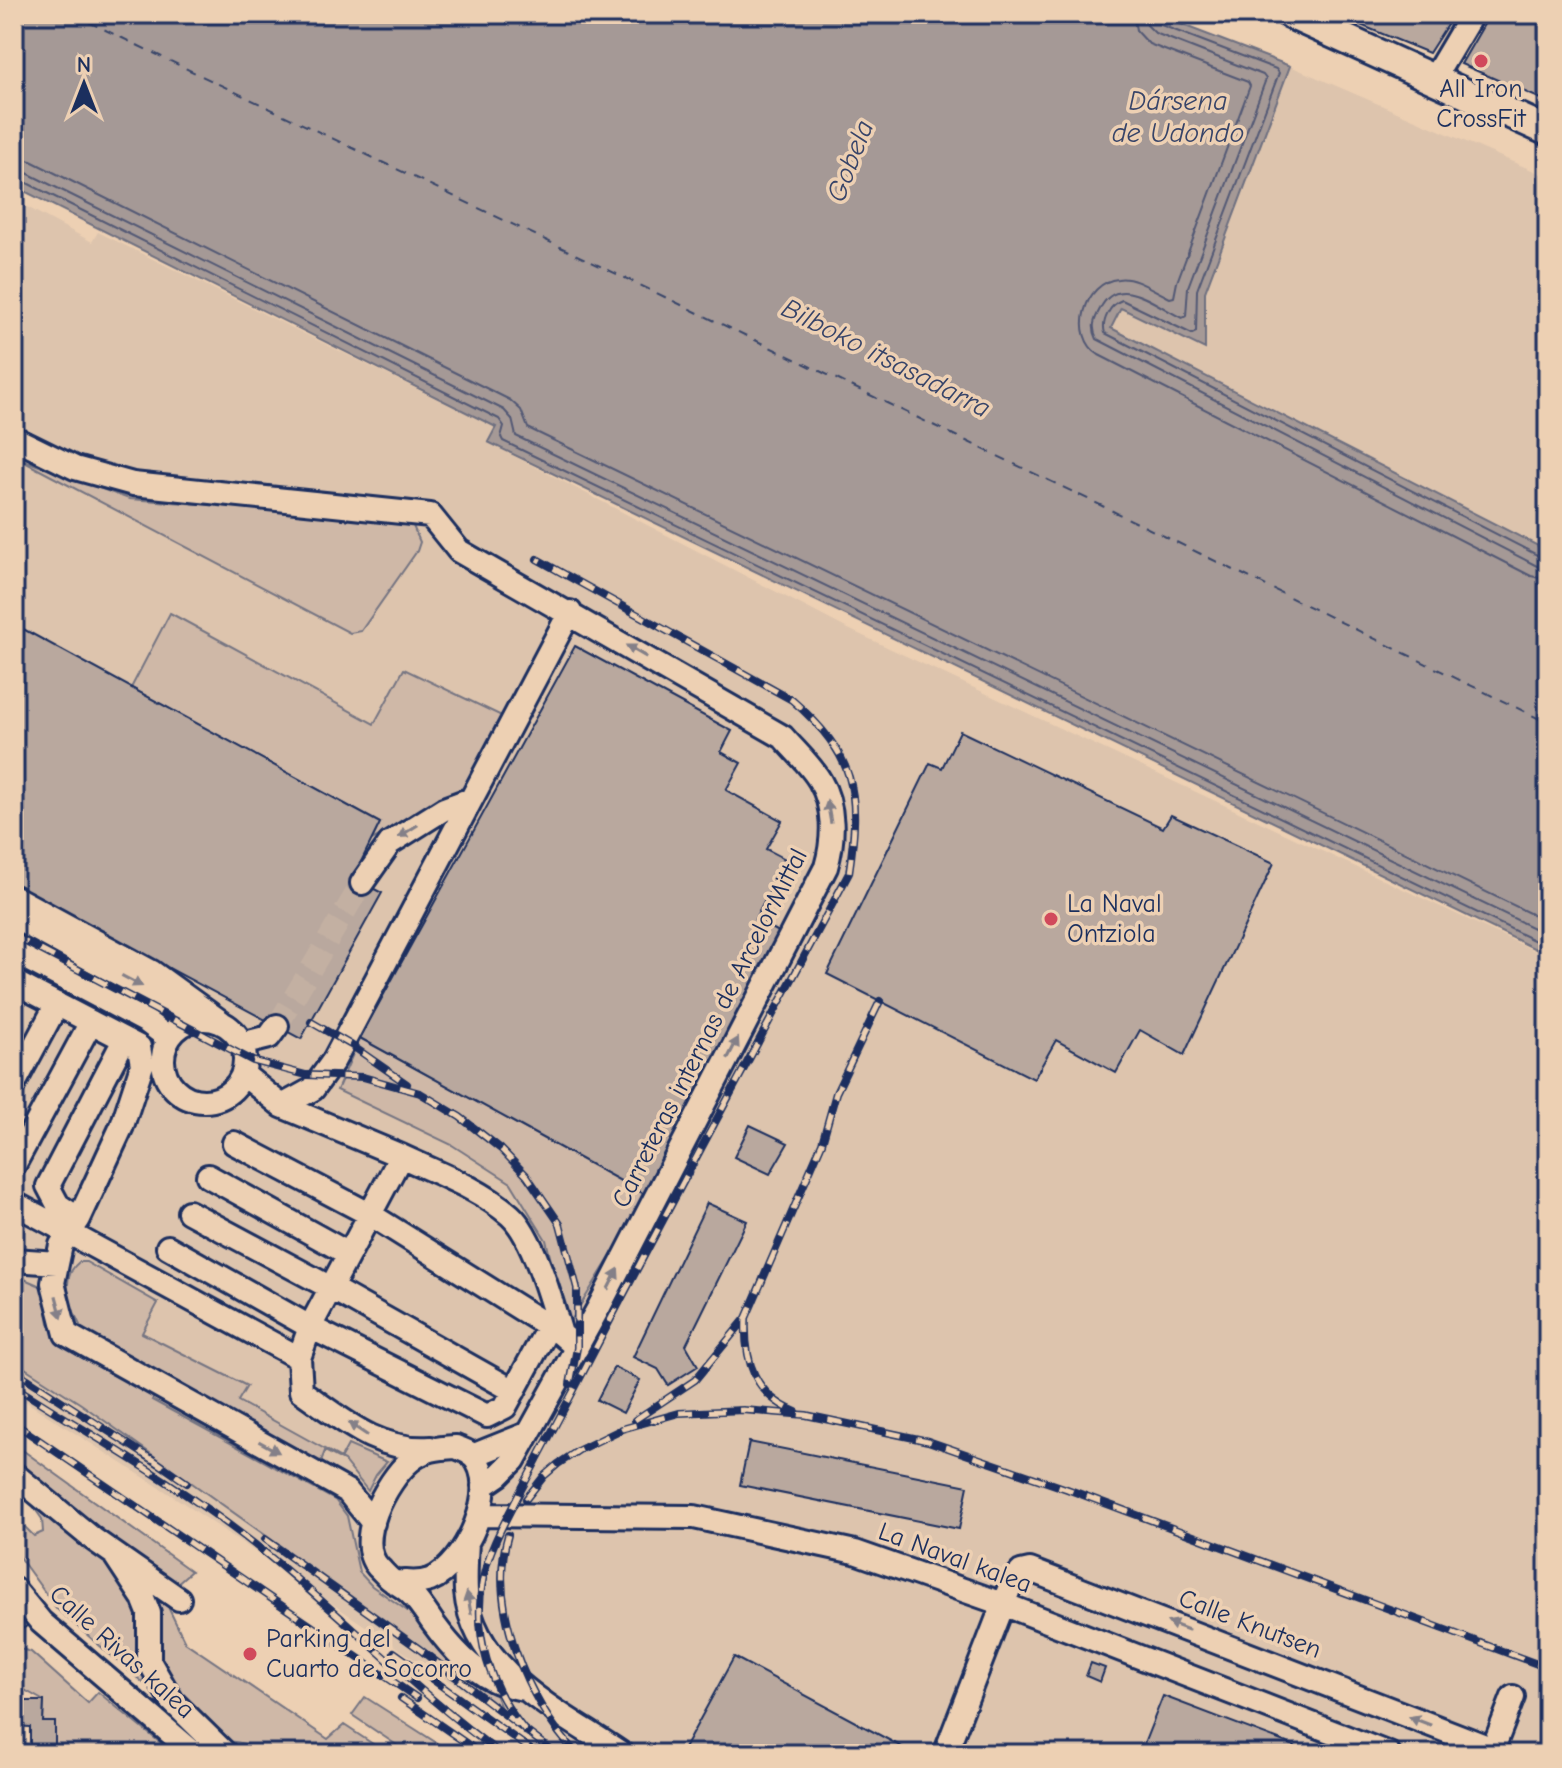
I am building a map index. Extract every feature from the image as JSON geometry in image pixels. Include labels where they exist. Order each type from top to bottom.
[{"type":"main road","points":[[1290,14],[1548,131]]},
{"type":"street","points":[[1434,78],[1472,14]]},
{"type":"street","name":"Carreteras internas de ArcelorMittal","points":[[14,438],[75,468],[133,484],[430,515],[459,551],[783,737],[820,781],[829,804],[832,832],[826,867],[562,1336],[527,1434],[514,1460],[483,1486]]},
{"type":"street","points":[[282,1106],[313,1089],[334,1060],[570,612]]},
{"type":"street","points":[[362,883],[390,843],[444,809],[471,799]]},
{"type":"street","points":[[14,897],[152,972],[222,1022],[236,1034],[244,1050],[243,1074],[233,1090],[217,1100],[198,1102],[183,1096],[166,1078]]},
{"type":"street","points":[[14,917],[167,1001],[172,1037],[166,1078]]},
{"type":"street","points":[[14,952],[172,1037]]},
{"type":"street","points":[[16,983],[140,1033],[172,1037],[202,1019],[222,1022]]},
{"type":"street","points":[[16,983],[139,1047],[142,1065],[122,1126],[74,1226],[61,1245],[53,1283],[66,1334],[347,1491],[373,1523]]},
{"type":"street","points":[[14,1084],[57,1004]]},
{"type":"street","points":[[14,1165],[91,1022]]},
{"type":"street","points":[[241,1044],[269,1037],[277,1026]]},
{"type":"street","points":[[74,1226],[48,1186],[124,1040]]},
{"type":"street","points":[[243,1074],[282,1106],[401,1156],[478,1193],[512,1216],[529,1245],[548,1289],[562,1336]]},
{"type":"street","points":[[122,1126],[153,1085],[166,1078]]},
{"type":"street","points":[[234,1143],[371,1215],[562,1336]]},
{"type":"street","points":[[393,1581],[418,1583],[431,1579],[452,1565],[479,1515],[483,1486],[480,1470],[472,1456],[456,1447],[408,1450],[372,1439],[301,1391],[299,1358],[310,1327],[401,1156]]},
{"type":"street","points":[[208,1176],[349,1254]]},
{"type":"street","points":[[14,1203],[74,1226],[299,1358]]},
{"type":"street","points":[[189,1212],[514,1391]]},
{"type":"street","points":[[168,1247],[310,1327],[487,1416],[505,1407],[514,1391],[562,1336]]},
{"type":"street","points":[[14,1260],[57,1263]]},
{"type":"street","points":[[472,1456],[527,1434]]},
{"type":"street","points":[[431,1448],[411,1460],[392,1482],[376,1512],[369,1539],[374,1564],[418,1599],[447,1642],[462,1658],[494,1681],[525,1690]]},
{"type":"street","points":[[14,1474],[114,1554],[179,1599]]},
{"type":"street","name":"La Naval kalea","points":[[479,1515],[694,1517],[855,1552],[1003,1604],[1389,1754]]},
{"type":"street","points":[[467,1542],[466,1594],[472,1621],[498,1663],[525,1690],[622,1754]]},
{"type":"street","points":[[114,1554],[143,1598],[149,1613],[149,1661],[172,1701],[226,1754]]},
{"type":"street","name":"Calle Knutsen","points":[[1003,1604],[1014,1577],[1030,1570],[1039,1572],[1492,1751]]},
{"type":"street","name":"Calle Rivas kalea","points":[[14,1589],[50,1630],[195,1754]]},
{"type":"street","points":[[945,1754],[1003,1604]]},
{"type":"street","points":[[1492,1751],[1513,1697]]},
{"type":"shaded area","points":[[1290,66],[1548,177],[1548,551],[1111,328],[1121,308],[1205,349],[1205,294]]},
{"type":"shaded area","points":[[14,200],[92,242],[98,232],[496,428],[489,443],[844,627],[1548,957],[1548,1754],[567,1754],[423,1665],[179,1500],[14,1394]]},
{"type":"shaded area","points":[[15,457],[129,499],[401,518],[413,526],[420,542],[417,551],[361,631],[350,633]]},
{"type":"shaded area","points":[[170,613],[374,724],[404,669],[508,719],[481,780],[372,840],[380,823],[131,688]]},
{"type":"shaded area","points":[[360,1038],[648,1196],[567,1327],[546,1240],[511,1183],[452,1145],[337,1090]]},
{"type":"shaded area","points":[[79,1262],[86,1262],[158,1303],[142,1333],[247,1386],[238,1401],[341,1458],[348,1445],[387,1462],[368,1491],[344,1461],[325,1451],[318,1469],[88,1341],[74,1312],[68,1290],[68,1280]]},
{"type":"shaded area","points":[[22,1278],[43,1287],[49,1323],[59,1340],[155,1395],[152,1400],[335,1500],[347,1516],[359,1572],[372,1586],[409,1612],[442,1654],[494,1692],[501,1708],[404,1634],[81,1404],[14,1361],[14,1301]]},
{"type":"shaded area","points":[[14,1444],[191,1571],[175,1585],[112,1541],[71,1510],[14,1459]]},
{"type":"shaded area","points":[[14,1479],[108,1559],[137,1598],[161,1698],[57,1609],[14,1550],[14,1516],[34,1536],[43,1532],[42,1519]]},
{"type":"shaded area","points":[[140,1581],[167,1598],[185,1642],[328,1739],[344,1725],[388,1754],[264,1754],[243,1744],[220,1741],[177,1699],[158,1666]]},
{"type":"shaded area","points":[[14,1647],[31,1652],[88,1703],[98,1692],[174,1754],[55,1754],[55,1723],[43,1722],[44,1701],[14,1684]]},
{"type":"shaded area","points":[[365,1697],[454,1754],[410,1754],[352,1715]]},
{"type":"water","points":[[14,14],[1154,14],[1290,66],[1205,292],[1205,349],[1121,308],[1111,328],[1548,551],[1548,955],[488,442],[496,427],[14,186]]},
{"type":"building","points":[[1350,14],[1454,14],[1429,53],[1346,19]]},
{"type":"building","points":[[1490,14],[1548,14],[1548,102],[1461,64]]},
{"type":"building","points":[[14,624],[380,823],[353,878],[382,893],[301,1039],[14,885]]},
{"type":"building","points":[[575,646],[732,731],[721,752],[741,763],[726,790],[782,821],[766,849],[787,860],[755,919],[790,938],[648,1196],[360,1038]]},
{"type":"building","name":"La Naval Ontziola","points":[[960,731],[1163,828],[1171,815],[1274,863],[1184,1055],[1140,1030],[1116,1073],[1056,1040],[1034,1079],[827,974],[930,763],[942,768]]},
{"type":"building","points":[[750,1125],[788,1143],[770,1174],[734,1157]]},
{"type":"building","points":[[707,1203],[747,1221],[686,1345],[698,1366],[668,1385],[658,1369],[633,1357]]},
{"type":"building","points":[[614,1367],[640,1380],[623,1413],[597,1400]]},
{"type":"building","points":[[749,1442],[968,1486],[959,1529],[740,1485]]},
{"type":"building","points":[[14,1608],[28,1625],[17,1633],[14,1631]]},
{"type":"building","points":[[734,1657],[915,1754],[681,1754]]},
{"type":"building","points":[[1091,1663],[1105,1668],[1100,1682],[1086,1676]]},
{"type":"building","points":[[1163,1696],[1295,1746],[1292,1754],[1140,1754]]},
{"type":"building","points":[[14,1701],[44,1701],[43,1722],[55,1722],[55,1754],[30,1754],[30,1727],[14,1726]]},
{"type":"building","points":[[1541,1736],[1548,1739],[1548,1754],[1535,1754]]},
{"type":"ferry route","points":[[72,14],[1090,500],[1548,723]]},
{"type":"tunnel","points":[[277,1026],[362,883]]},
{"type":"railway","points":[[525,1731],[493,1679],[482,1641],[480,1600],[490,1556],[510,1511],[642,1259],[849,873],[854,820],[849,777],[841,758],[830,739],[792,700],[537,559]]},
{"type":"railway","points":[[14,936],[253,1061],[306,1075],[363,1077],[420,1093],[460,1117],[501,1149],[527,1176],[560,1224],[577,1288],[577,1348],[570,1384]]},
{"type":"railway","points":[[635,1420],[695,1380],[746,1318],[822,1143],[836,1093],[880,1001]]},
{"type":"railway","points":[[311,1022],[407,1084]]},
{"type":"railway","points":[[746,1318],[747,1348],[754,1375],[770,1396],[796,1412]]},
{"type":"railway","points":[[14,1370],[159,1464]]},
{"type":"railway","points":[[14,1386],[225,1522],[285,1570],[437,1704],[501,1754]]},
{"type":"railway","points":[[526,1499],[558,1464],[622,1429],[679,1413],[743,1410],[806,1415],[928,1441],[1067,1489],[1548,1668]]},
{"type":"railway","points":[[14,1423],[417,1698]]},
{"type":"railway","points":[[151,1458],[187,1483]]},
{"type":"railway","points":[[508,1535],[503,1563],[503,1592],[507,1622],[516,1652],[542,1708],[577,1754]]},
{"type":"railway","points":[[265,1539],[418,1648],[556,1754]]},
{"type":"railway","points":[[394,1652],[537,1754]]},
{"type":"railway","points":[[401,1698],[476,1750]]},
{"type":"place","name":"All Iron CrossFit","points":[[1481,61]]},
{"type":"place","name":"La Naval Ontziola","points":[[1051,919]]},
{"type":"place","name":"Parking del Cuarto de Socorro","points":[[250,1654]]},
{"type":"water label","name":"Dársena de Udondo","points":[[1178,117]]},
{"type":"water label","name":"Gobela","points":[[850,161]]},
{"type":"water label","name":"Bilboko itsasadarra","points":[[886,358]]}]
